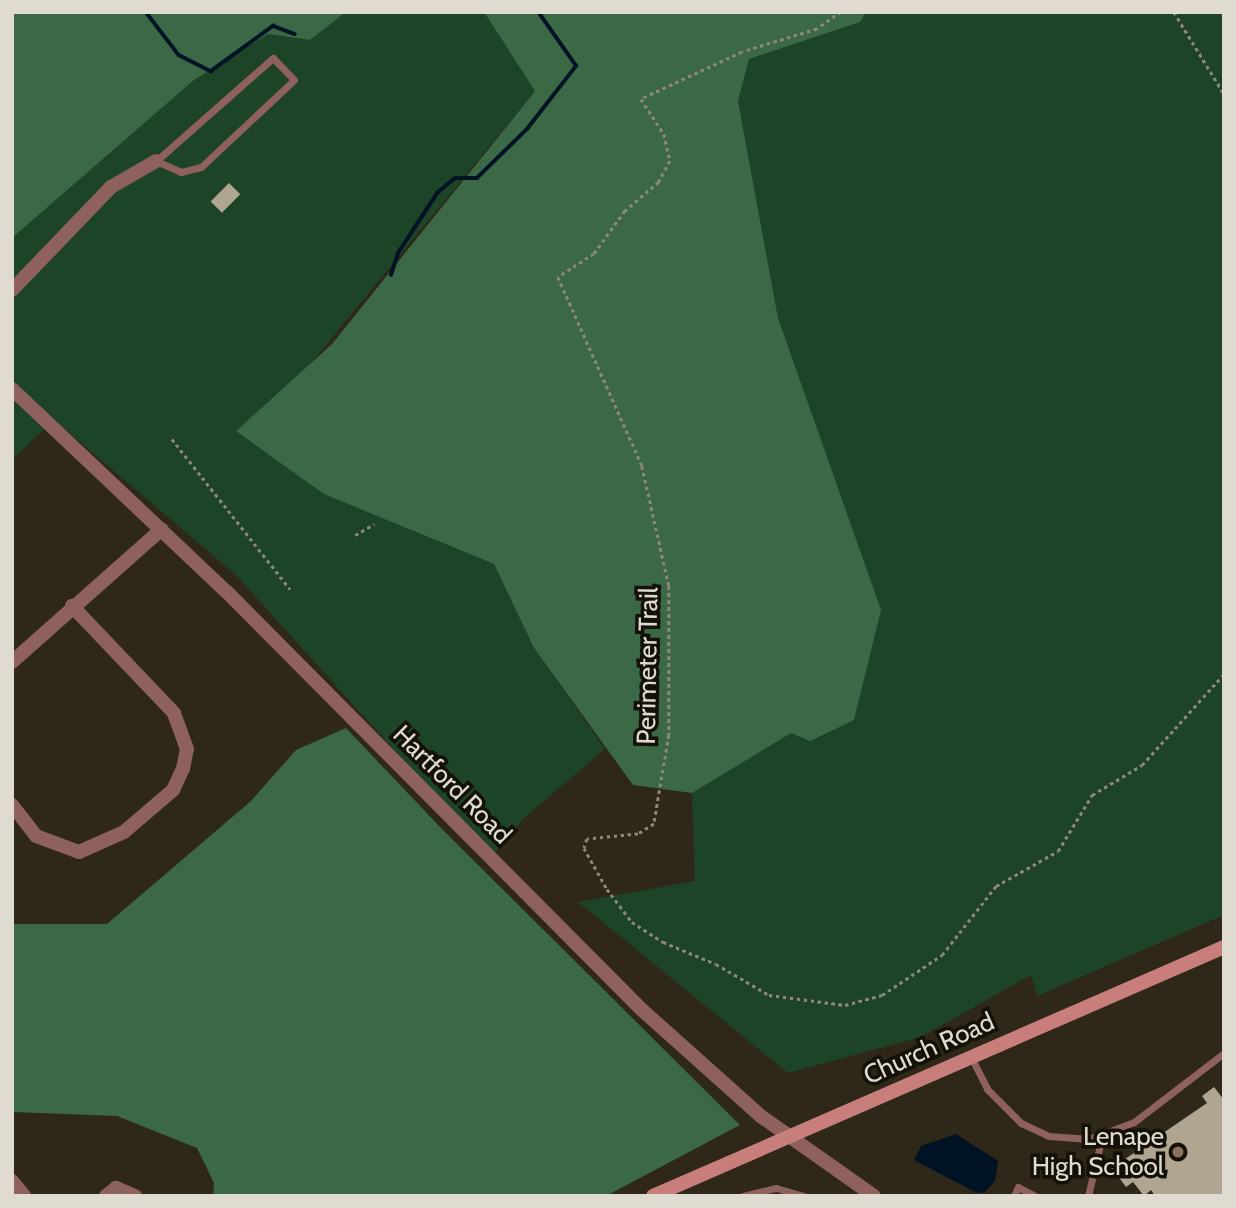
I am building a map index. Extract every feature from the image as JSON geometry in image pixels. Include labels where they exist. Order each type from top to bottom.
[{"type":"main road","name":"Church Road","points":[[653,1196],[1224,947]]},
{"type":"street","points":[[12,290],[111,187],[156,161]]},
{"type":"street","name":"Hartford Road","points":[[12,389],[162,529],[641,1009],[789,1136],[874,1196]]},
{"type":"street","points":[[12,662],[162,529]]},
{"type":"street","points":[[12,805],[36,836],[79,852],[124,832],[173,790],[183,769],[187,749],[174,713],[72,606]]},
{"type":"street","points":[[12,1181],[24,1196]]},
{"type":"street","points":[[106,1196],[116,1188],[135,1196]]},
{"type":"lane","points":[[273,58],[294,80],[198,169],[181,172],[156,161],[273,58]]},
{"type":"lane","points":[[971,1057],[986,1089],[1021,1123],[1049,1136],[1102,1137],[1134,1122],[1224,1053]]},
{"type":"lane","points":[[1088,1196],[1102,1137]]},
{"type":"lane","points":[[1014,1196],[1018,1187],[1035,1196]]},
{"type":"lane","points":[[743,1196],[776,1188],[804,1196]]},
{"type":"path","name":"Perimeter Trail","points":[[841,12],[817,29],[741,52],[641,99],[664,134],[670,161],[659,182],[625,211],[594,254],[558,277],[642,466],[668,577],[669,736],[654,824],[638,834],[587,839],[584,848],[607,889],[632,922],[663,942],[716,964],[769,995],[845,1005],[882,995],[942,955],[996,886],[1058,851],[1092,795],[1142,765],[1224,674]]},
{"type":"path","points":[[1174,12],[1224,94]]},
{"type":"path","points":[[172,439],[290,589]]},
{"type":"path","points":[[355,535],[374,524]]},
{"type":"green space","points":[[12,12],[346,12],[310,40],[268,34],[194,80],[12,238]]},
{"type":"green space","points":[[346,12],[484,12],[535,91],[312,362],[414,531],[494,564],[534,648],[605,749],[524,818],[491,857],[236,575],[54,420],[12,460],[12,238],[194,80],[268,34],[310,40]]},
{"type":"green space","points":[[484,12],[866,12],[860,22],[749,59],[738,101],[778,318],[881,610],[854,720],[810,741],[791,733],[692,793],[633,785],[534,648],[494,564],[324,494],[236,431],[332,344],[535,91]]},
{"type":"green space","points":[[866,12],[1224,12],[1224,915],[1037,996],[1031,975],[921,1037],[788,1073],[578,902],[695,881],[692,793],[791,732],[880,610],[778,318],[738,101],[749,59],[859,22]]},
{"type":"green space","points":[[346,728],[441,828],[740,1125],[606,1196],[213,1196],[214,1183],[197,1148],[117,1116],[13,1112],[12,924],[107,924],[251,801],[296,750]]},
{"type":"water","points":[[956,1134],[998,1161],[995,1181],[985,1192],[977,1193],[914,1160],[921,1146]]},
{"type":"building","points":[[229,183],[240,194],[222,213],[211,201]]},
{"type":"building","name":"Lenape High School","points":[[1214,1087],[1224,1100],[1224,1196],[1155,1196],[1151,1190],[1144,1196],[1133,1182],[1126,1187],[1112,1168],[1207,1103],[1202,1096]]},
{"type":"waterway","points":[[146,12],[179,55],[211,71],[273,26],[295,34]]},
{"type":"waterway","points":[[391,275],[398,253],[438,192],[455,178],[477,178],[527,129],[576,66],[538,12]]},
{"type":"place","name":"Lenape High School","points":[[1178,1152]]}]
